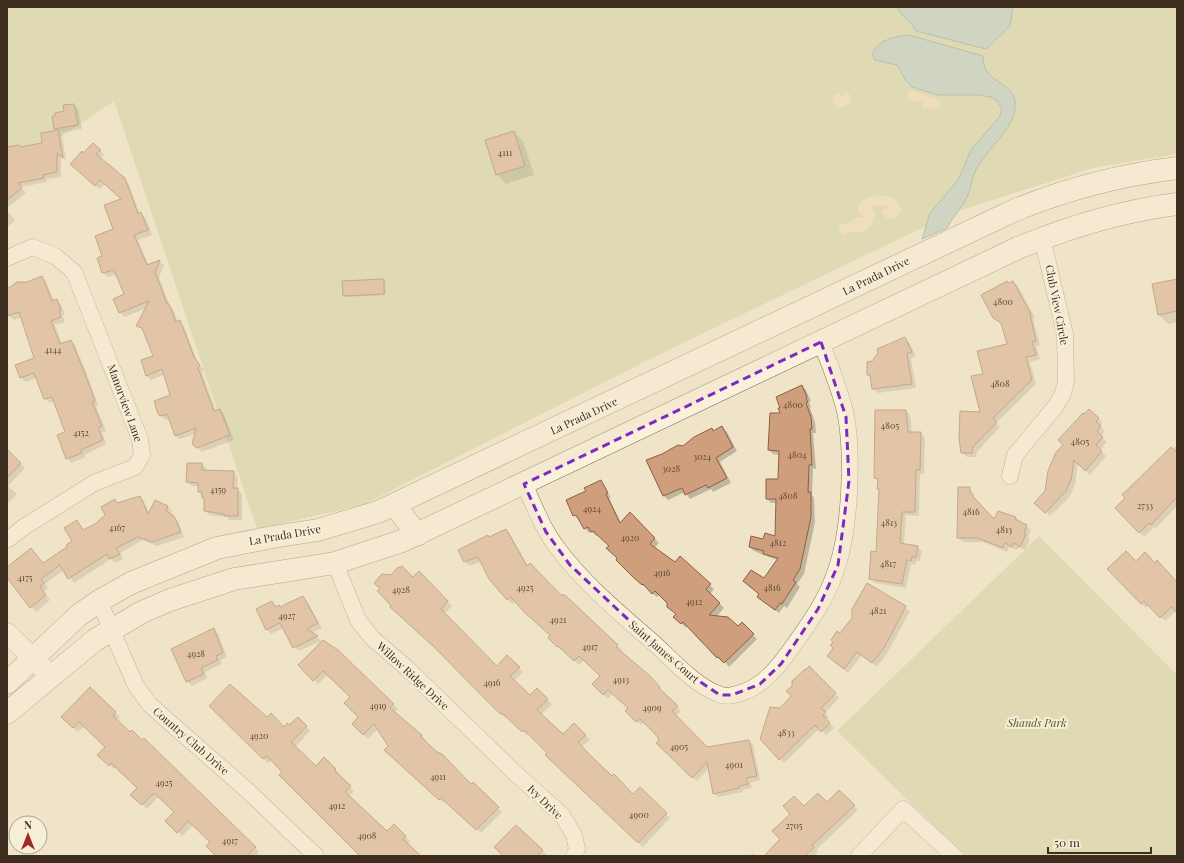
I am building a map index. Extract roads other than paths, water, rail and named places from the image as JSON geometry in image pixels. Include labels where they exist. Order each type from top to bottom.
[{"type":"main road","name":"La Prada Drive","points":[[7,682],[32,657],[79,615],[99,601],[132,583],[217,548],[336,526],[395,505],[1013,211],[1091,184],[1115,178],[1177,168]]},
{"type":"main road","points":[[7,713],[95,640],[142,612],[170,600],[217,584],[335,563],[379,550],[524,484],[1042,238],[1092,220],[1142,209],[1177,204]]},
{"type":"main road","points":[[395,505],[417,534]]},
{"type":"street","name":"Club View Circle","points":[[1010,476],[1015,455],[1056,406],[1063,394],[1066,381],[1065,334],[1042,238]]},
{"type":"street","name":"Manorview Lane","points":[[7,258],[33,247],[64,262],[74,272],[140,439],[142,456],[135,467],[94,483],[24,527],[7,540]]},
{"type":"street","name":"Saint James Court","points":[[524,484],[546,532],[557,549],[570,565],[608,602],[681,669],[704,686],[720,695],[732,695],[746,691],[760,684],[781,664],[818,610],[838,565],[844,541],[849,480],[846,417],[840,393],[821,342]]},
{"type":"street","name":"Willow Ridge Drive","points":[[335,563],[358,620],[372,638],[408,669],[515,773]]},
{"type":"street","name":"Country Club Drive","points":[[99,601],[136,686],[150,705],[248,791],[316,856]]},
{"type":"street","points":[[7,633],[52,676]]},
{"type":"street","name":"Ivy Drive","points":[[515,773],[562,815],[574,835],[577,848],[574,856]]},
{"type":"street","points":[[859,856],[903,809],[954,856]]},
{"type":"water","points":[[897,7],[1013,7],[1010,26],[986,49],[916,31]]},
{"type":"water","points":[[909,35],[983,56],[984,65],[987,72],[1009,89],[1013,94],[1015,101],[1015,110],[1008,127],[978,166],[974,173],[969,193],[965,201],[947,228],[922,239],[930,213],[958,180],[971,150],[1000,116],[1002,109],[996,100],[991,97],[979,95],[938,95],[912,87],[906,81],[897,65],[875,60],[872,54],[878,45],[898,36]]},
{"type":"park label","name":"Shands Park","points":[[1037,723]]}]
